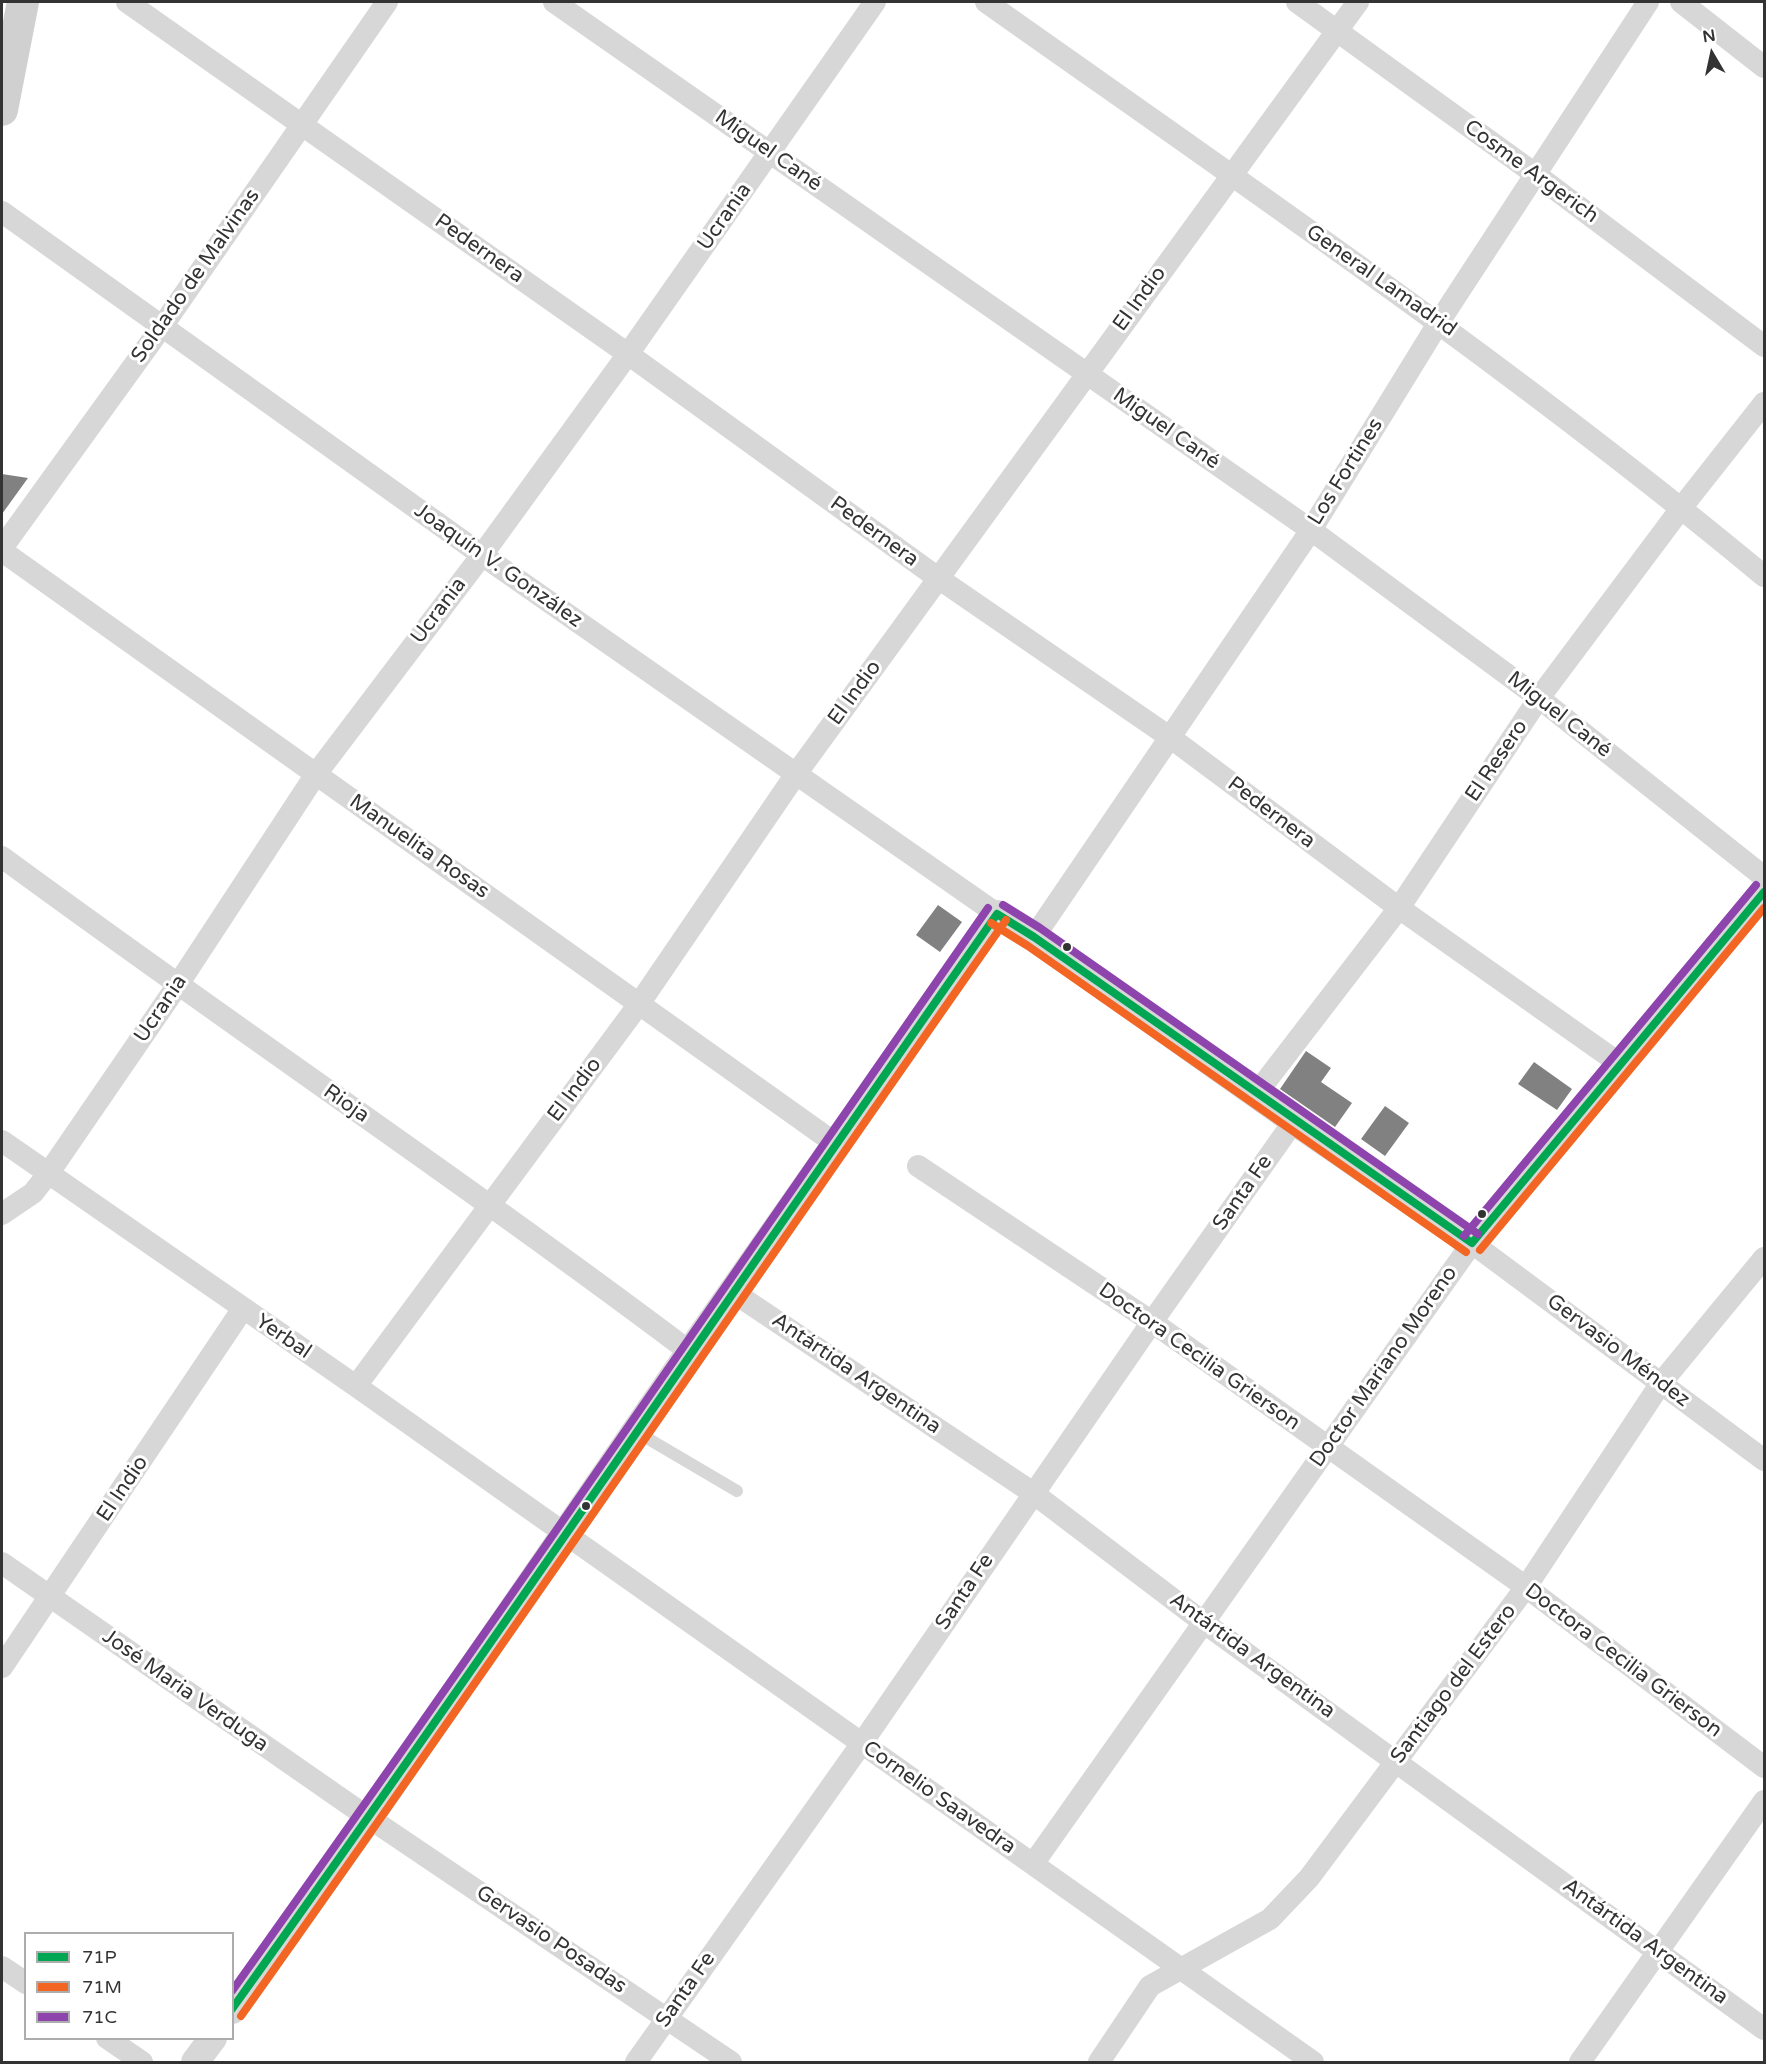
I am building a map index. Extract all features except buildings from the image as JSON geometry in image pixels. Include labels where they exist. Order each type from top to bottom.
[{"type":"main road","points":[[2,110],[23,2]]},
{"type":"street","name":"Pedernera","points":[[128,2],[628,354],[938,578],[1171,738],[1399,908],[1620,1064]]},
{"type":"street","name":"Soldado de Malvinas","points":[[2,550],[161,328],[387,2]]},
{"type":"street","name":"Miguel Cané","points":[[554,2],[1311,530],[1539,698],[1764,877]]},
{"type":"street","name":"Ucrania","points":[[2,1214],[33,1193],[48,1174],[177,986],[316,774],[482,555],[628,354],[875,2]]},
{"type":"street","name":"General Lamadrid","points":[[986,2],[1439,322],[1682,507],[1764,576]]},
{"type":"street","name":"Cosme Argerich","points":[[1297,2],[1535,174],[1764,346]]},
{"type":"street","name":"El Indio","points":[[356,1386],[639,1004],[796,774],[1358,2]]},
{"type":"street","name":"Los Fortines","points":[[1034,937],[1311,530],[1439,322],[1648,2]]},
{"type":"street","points":[[1681,2],[1764,67]]},
{"type":"street","name":"Joaquín V. González","points":[[2,212],[161,328],[482,555],[997,914]]},
{"type":"street","name":"El Resero","points":[[1256,1094],[1399,908],[1539,698],[1682,507],[1764,403]]},
{"type":"street","name":"Manuelita Rosas","points":[[2,550],[836,1144]]},
{"type":"street","name":"Rioja","points":[[2,857],[177,986],[489,1206],[690,1352]]},
{"type":"street","name":"Doctor Mariano Moreno","points":[[1033,1864],[1472,1243],[1764,892]]},
{"type":"street","points":[[234,2007],[369,1818],[635,1431],[997,914],[1034,937],[1294,1121],[1472,1243]]},
{"type":"street","name":"Santa Fe","points":[[636,2062],[862,1743],[1033,1493],[1294,1121]]},
{"type":"street","name":"Yerbal","points":[[2,1141],[242,1310],[356,1386],[564,1535]]},
{"type":"street","name":"Doctora Cecilia Grierson","points":[[918,1166],[1152,1322],[1526,1587],[1764,1767]]},
{"type":"street","name":"Gervasio Méndez","points":[[1472,1243],[1764,1460]]},
{"type":"street","name":"Santiago del Estero","points":[[1099,2062],[1150,1986],[1270,1919],[1309,1878],[1526,1587],[1661,1383],[1764,1258]]},
{"type":"street","name":"Antártida Argentina","points":[[733,1292],[1033,1493],[1203,1622],[1764,2029]]},
{"type":"street","name":"El Indio","points":[[2,1667],[242,1310]]},
{"type":"street","name":"Cornelio Saavedra","points":[[564,1535],[1313,2062]]},
{"type":"street","name":"José Maria Verduga","points":[[2,1563],[369,1818]]},
{"type":"street","points":[[1580,2062],[1764,1801]]},
{"type":"street","name":"Gervasio Posadas","points":[[369,1818],[731,2062]]},
{"type":"street","points":[[2,1966],[24,1982]]},
{"type":"street","points":[[110,2040],[142,2062]]},
{"type":"street","points":[[195,2062],[212,2040]]},
{"type":"lane","points":[[635,1431],[737,1491]]},
{"type":"transit line","name":"71C","points":[[1464,1236],[1756,885]]},
{"type":"transit line","name":"71P","points":[[1472,1243],[1764,892]]},
{"type":"transit line","name":"71C","points":[[1003,905],[1040,928],[1478,1234]]},
{"type":"transit line","name":"71C","points":[[234,1988],[517,1586],[988,908]]},
{"type":"transit line","name":"71M","points":[[1480,1250],[1764,908]]},
{"type":"transit line","name":"71P","points":[[997,914],[1034,937],[1472,1243]]},
{"type":"transit line","name":"71P","points":[[234,2006],[425,1737],[997,914]]},
{"type":"transit line","name":"71M","points":[[241,2016],[1006,920]]},
{"type":"transit line","name":"71M","points":[[991,923],[1028,946],[1466,1252]]}]
